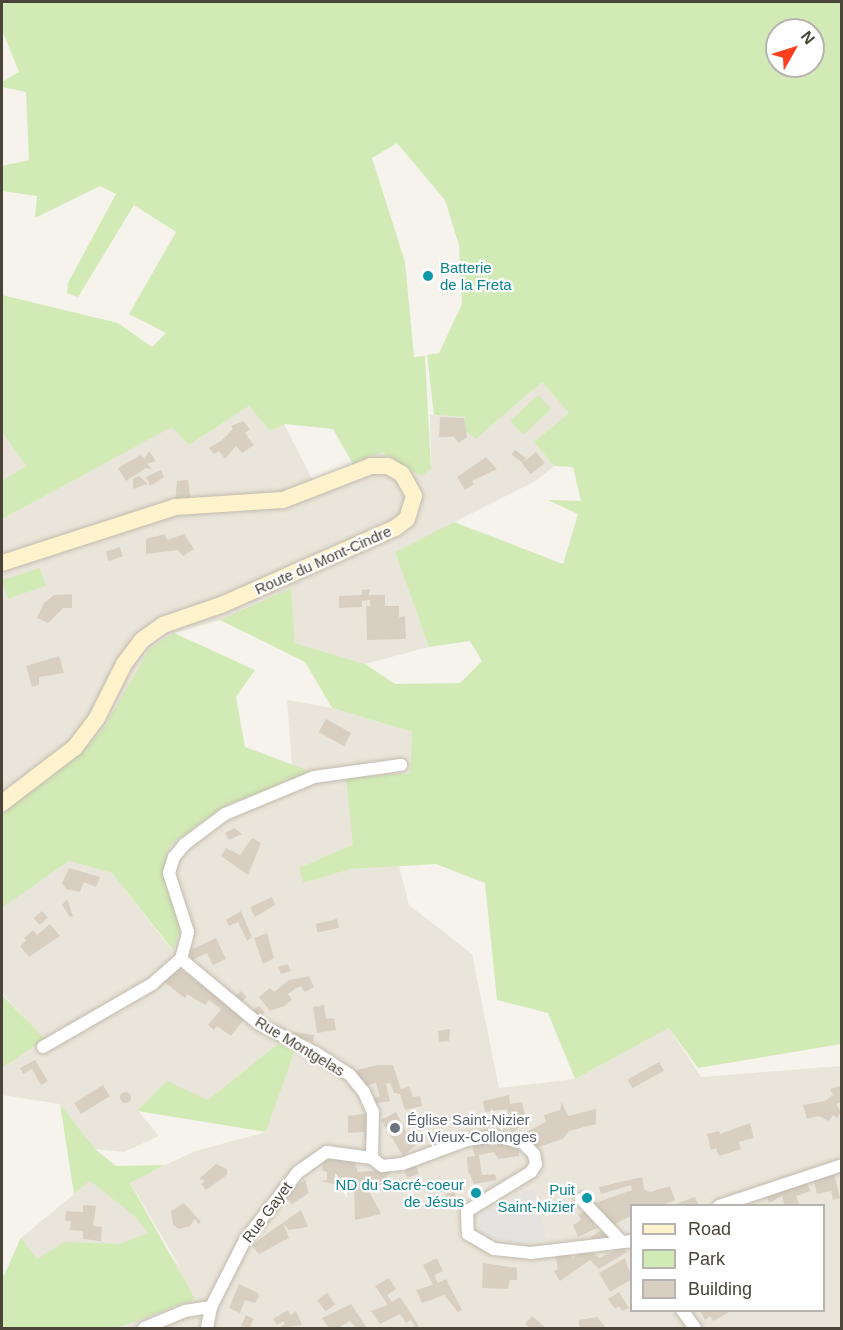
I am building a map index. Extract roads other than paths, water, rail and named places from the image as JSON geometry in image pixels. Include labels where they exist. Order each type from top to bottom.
[{"type":"street","name":"Route du Mont-Cindre","points":[[2,563],[175,507],[283,500],[371,466],[388,466],[402,474],[414,496],[406,519],[395,528],[221,605],[163,625],[142,640],[124,664],[97,718],[74,748],[2,803]]},
{"type":"street","points":[[43,1047],[152,984],[181,959],[188,932],[169,873],[174,857],[184,844],[225,814],[314,777],[401,765]]},
{"type":"street","name":"Rue Montgelas","points":[[181,959],[259,1024],[316,1053],[350,1075],[364,1092],[373,1112],[372,1158]]},
{"type":"street","name":"Rue Gayet","points":[[207,1329],[211,1307],[244,1240],[298,1172],[327,1152],[372,1158],[382,1166],[402,1164],[467,1140],[495,1136],[523,1143],[534,1154],[536,1164],[531,1172],[467,1211],[468,1234],[494,1249],[531,1253],[629,1242]]},
{"type":"street","points":[[725,1204],[842,1165]]},
{"type":"street","points":[[581,1199],[629,1242]]},
{"type":"street","points":[[144,1329],[185,1311],[211,1307]]},
{"type":"street","points":[[683,1312],[695,1329]]},
{"type":"place","name":"Batterie de la Freta","points":[[428,276]]},
{"type":"place","name":"Église Saint-Nizier du Vieux-Collonges","points":[[395,1128]]},
{"type":"place","name":"ND du Sacré-coeur de Jésus","points":[[476,1193]]},
{"type":"place","name":"Puit Saint-Nizier","points":[[587,1198]]}]
